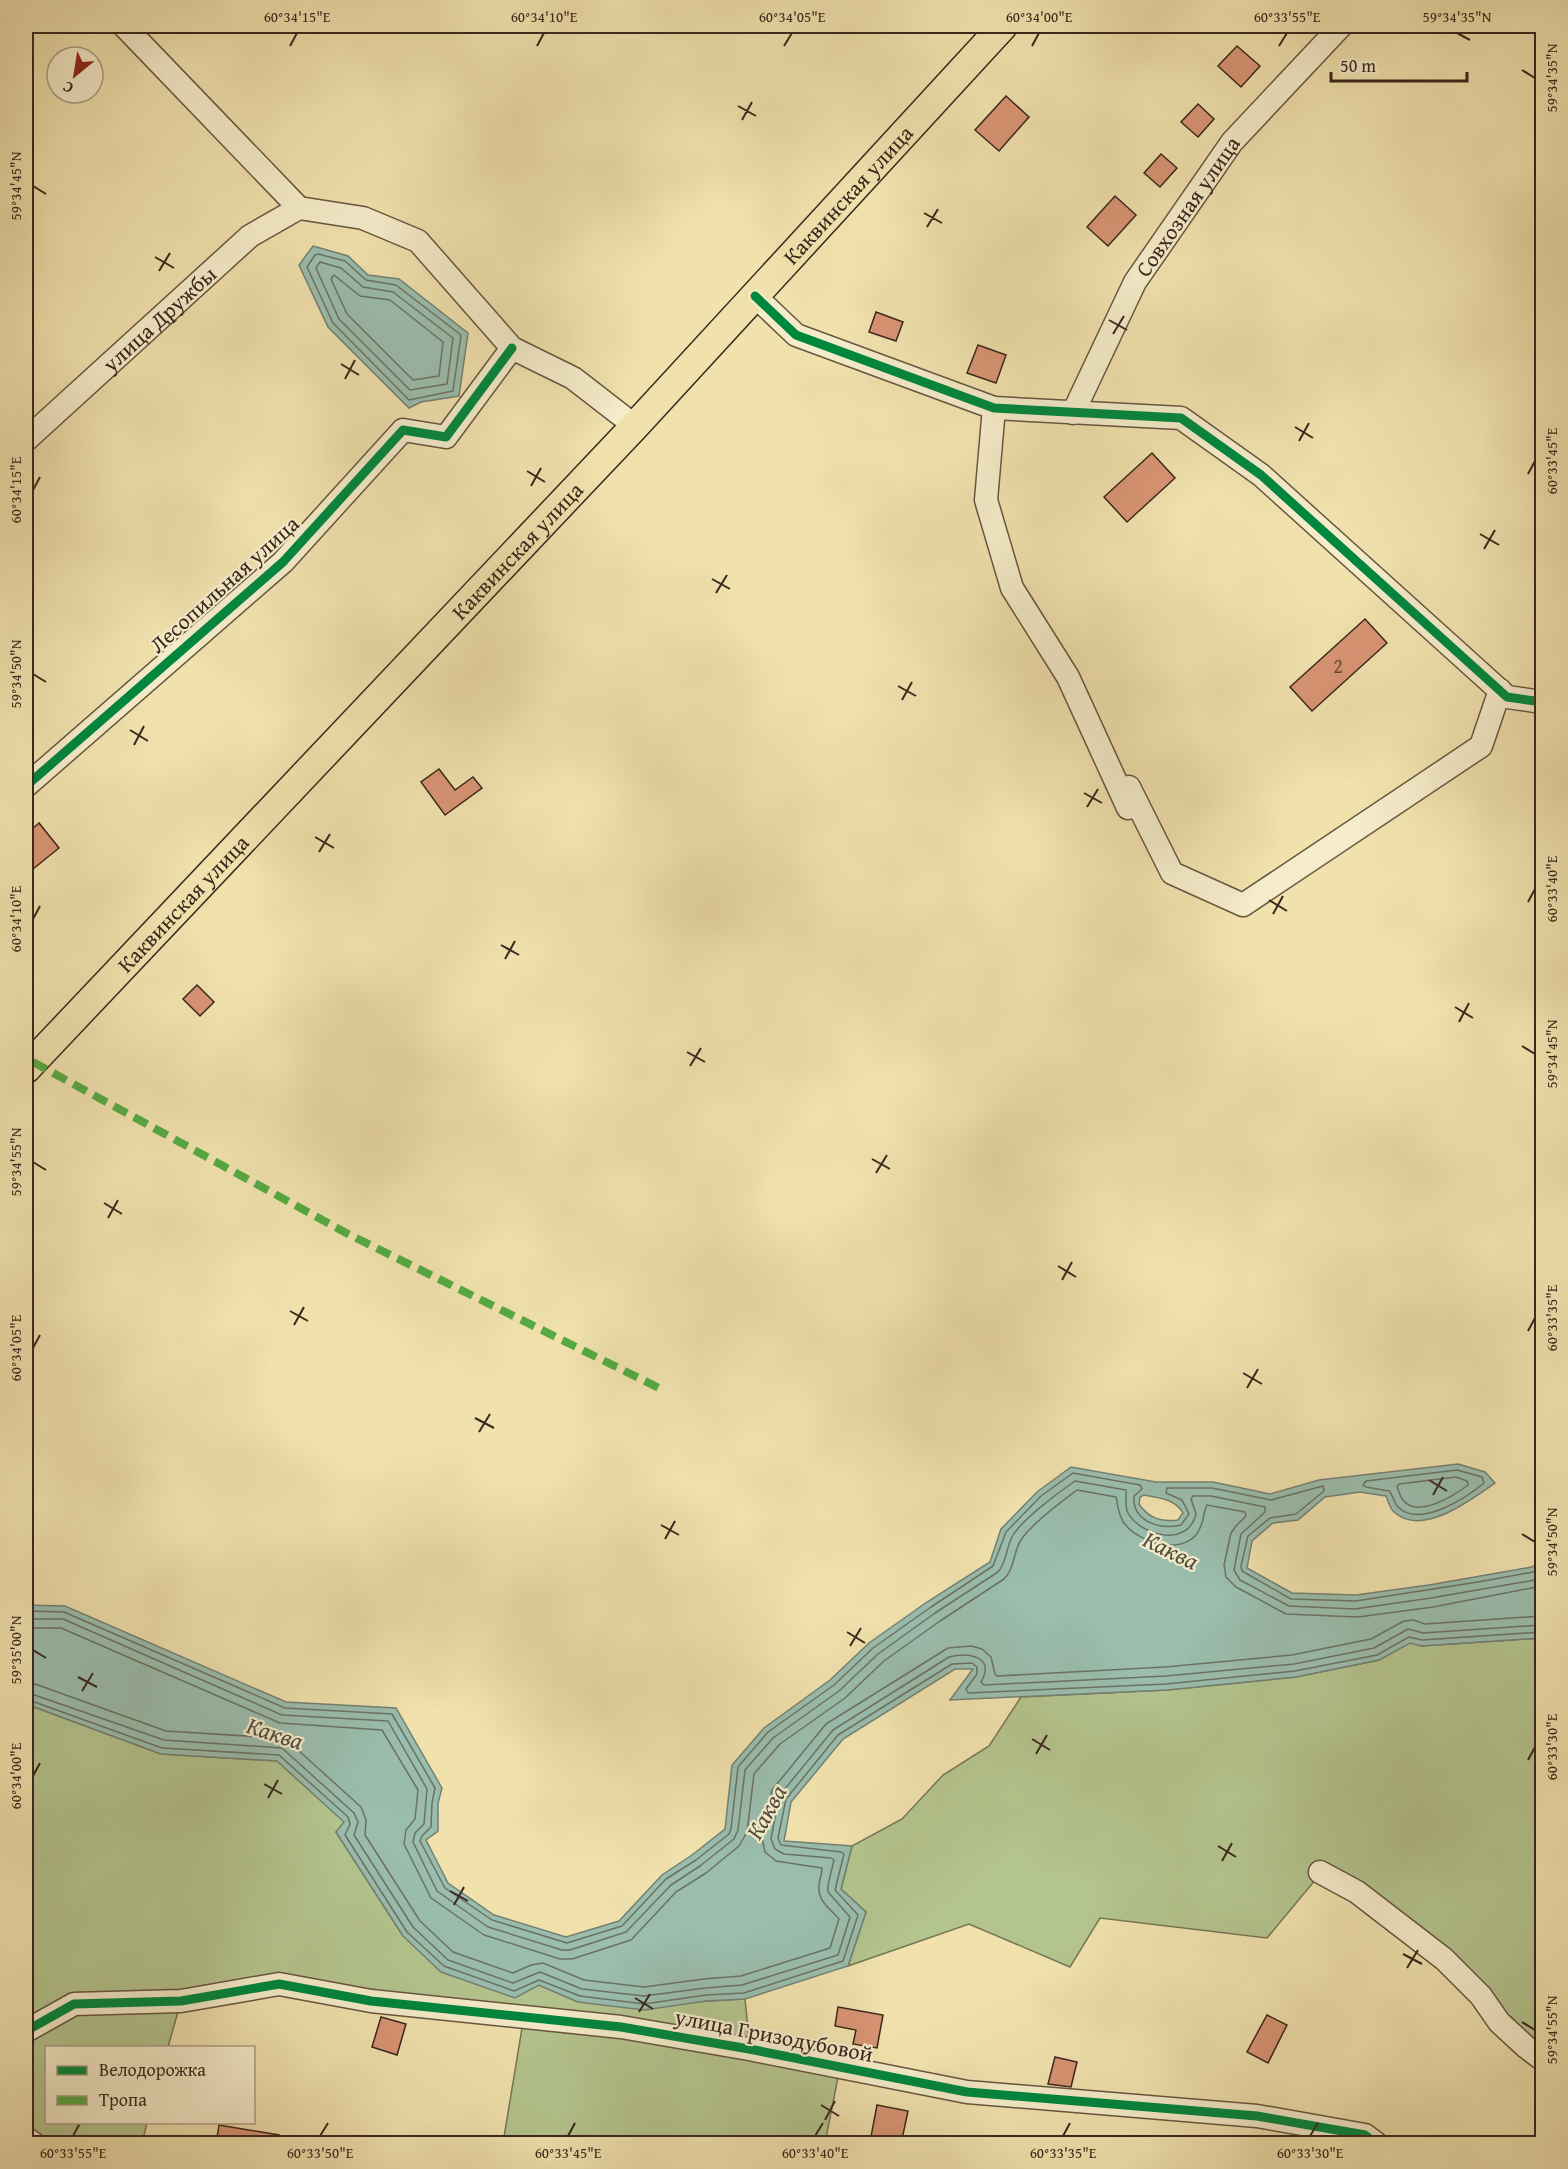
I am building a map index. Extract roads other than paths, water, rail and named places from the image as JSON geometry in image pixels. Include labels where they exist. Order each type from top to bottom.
[{"type":"main road","name":"Каквинская улица","points":[[26,1069],[635,426],[1003,26]]},
{"type":"street","points":[[124,26],[299,208],[363,218],[418,241],[512,348],[573,378],[635,426]]},
{"type":"street","name":"Совхозная улица","points":[[1073,413],[1135,282],[1232,142],[1341,26]]},
{"type":"street","name":"улица Дружбы","points":[[26,440],[250,236],[299,208]]},
{"type":"street","points":[[755,296],[796,335],[994,408],[1181,418],[1261,475],[1507,697],[1542,702]]},
{"type":"street","name":"Лесопильная улица","points":[[26,786],[283,562],[403,430],[446,437],[512,348]]},
{"type":"street","points":[[994,408],[986,500],[1012,588],[1068,677],[1152,859]]},
{"type":"street","points":[[1129,787],[1172,873],[1243,905],[1481,746],[1500,690]]},
{"type":"street","points":[[1320,1872],[1357,1892],[1444,1959],[1481,1996],[1499,2022],[1526,2048],[1542,2059]]},
{"type":"street","name":"улица Гризодубовой","points":[[26,2031],[74,2004],[181,2001],[279,1984],[371,2001],[621,2027],[749,2049],[967,2092],[1257,2116],[1365,2135],[1377,2144]]},
{"type":"street","points":[[26,2138],[34,2144]]},
{"type":"water","points":[[313,246],[348,256],[368,275],[399,279],[468,333],[459,396],[421,402],[409,408],[328,327],[299,265]]},
{"type":"water","name":"Каква","points":[[1458,1464],[1485,1472],[1495,1483],[1446,1513],[1418,1521],[1405,1519],[1394,1512],[1386,1496],[1360,1492],[1325,1497],[1298,1520],[1273,1523],[1252,1541],[1247,1568],[1292,1593],[1356,1595],[1532,1567],[1542,1560],[1542,1638],[1421,1646],[1410,1643],[1379,1660],[1296,1677],[1167,1690],[950,1700],[973,1669],[955,1669],[843,1739],[791,1802],[784,1841],[852,1846],[841,1889],[866,1912],[848,1966],[745,1999],[706,2001],[644,2010],[578,2002],[539,1985],[515,1998],[441,1972],[403,1936],[336,1832],[344,1822],[277,1761],[161,1754],[26,1704],[26,1605],[65,1606],[286,1702],[396,1708],[442,1788],[438,1803],[438,1831],[426,1840],[448,1883],[494,1915],[566,1937],[619,1921],[662,1875],[725,1829],[732,1765],[764,1728],[830,1680],[869,1643],[927,1602],[990,1562],[1001,1529],[1037,1492],[1071,1467],[1156,1482],[1213,1482],[1270,1494],[1319,1480]],"holes":[[[1144,1495],[1171,1502],[1183,1513],[1178,1520],[1161,1520],[1152,1516],[1139,1504],[1140,1497]]]}]
